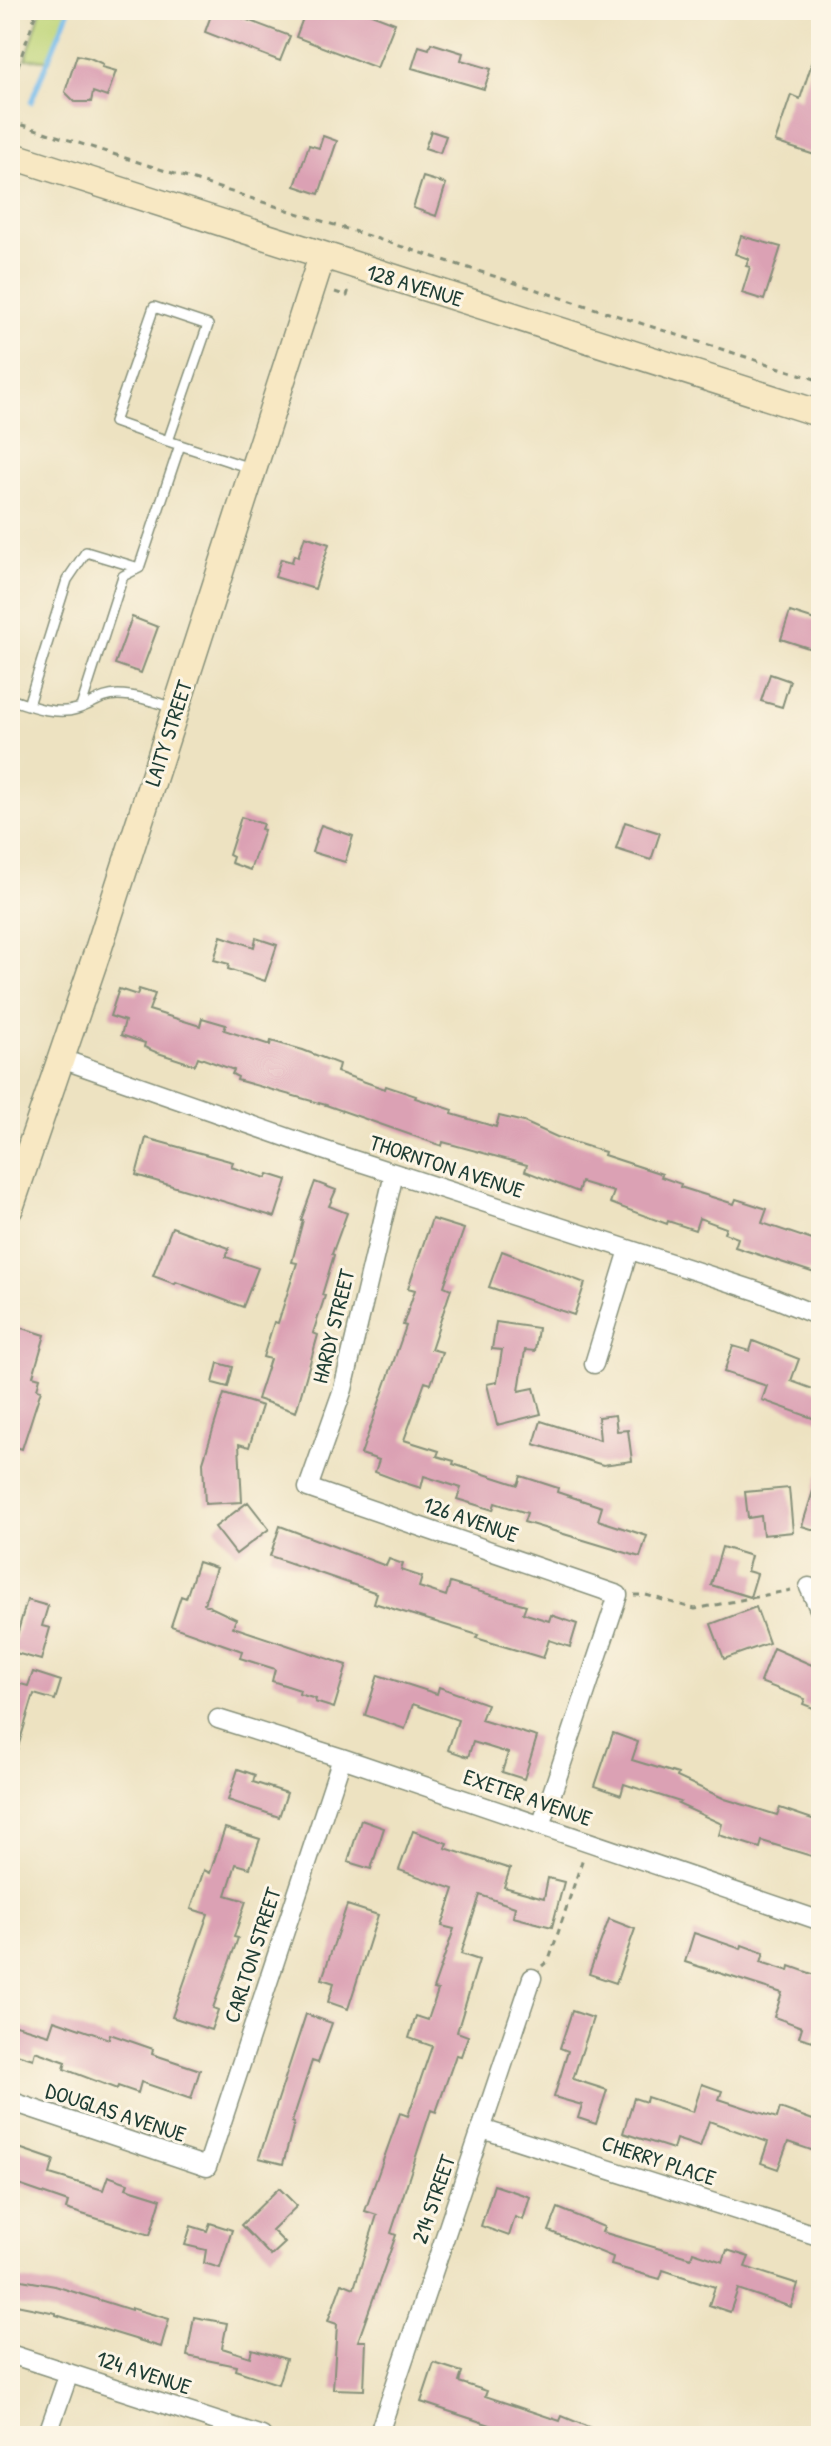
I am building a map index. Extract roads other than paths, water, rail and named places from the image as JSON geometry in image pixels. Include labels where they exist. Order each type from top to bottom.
[{"type":"street","name":"128 AVENUE","points":[[10,155],[821,414]]},
{"type":"street","name":"LAITY STREET","points":[[10,1208],[99,947],[322,256]]},
{"type":"street","name":"THORNTON AVENUE","points":[[59,1058],[394,1174],[757,1291],[821,1317]]},
{"type":"street","name":"HARDY STREET","points":[[308,1488],[343,1389],[394,1174]]},
{"type":"street","points":[[594,1364],[629,1250]]},
{"type":"street","name":"126 AVENUE","points":[[308,1488],[618,1595],[541,1826]]},
{"type":"street","points":[[809,1587],[821,1613]]},
{"type":"street","name":"EXETER AVENUE","points":[[218,1719],[342,1758],[821,1921]]},
{"type":"street","name":"CARLTON STREET","points":[[207,2167],[342,1758]]},
{"type":"street","name":"214 STREET","points":[[378,2436],[532,1978]]},
{"type":"street","name":"DOUGLAS AVENUE","points":[[10,2101],[207,2167]]},
{"type":"street","name":"CHERRY PLACE","points":[[482,2129],[821,2237]]},
{"type":"street","name":"124 AVENUE","points":[[10,2354],[252,2434]]},
{"type":"street","points":[[47,2436],[69,2373]]},
{"type":"lane","points":[[168,441],[208,325],[154,307],[114,422],[168,441],[253,469]]},
{"type":"lane","points":[[81,707],[123,576],[139,568],[180,445]]},
{"type":"lane","points":[[28,705],[67,580],[86,552],[139,568]]},
{"type":"lane","points":[[10,699],[41,710],[76,710],[99,698],[116,694],[141,697],[176,709]]},
{"type":"waterway","points":[[31,102],[69,10]]}]
